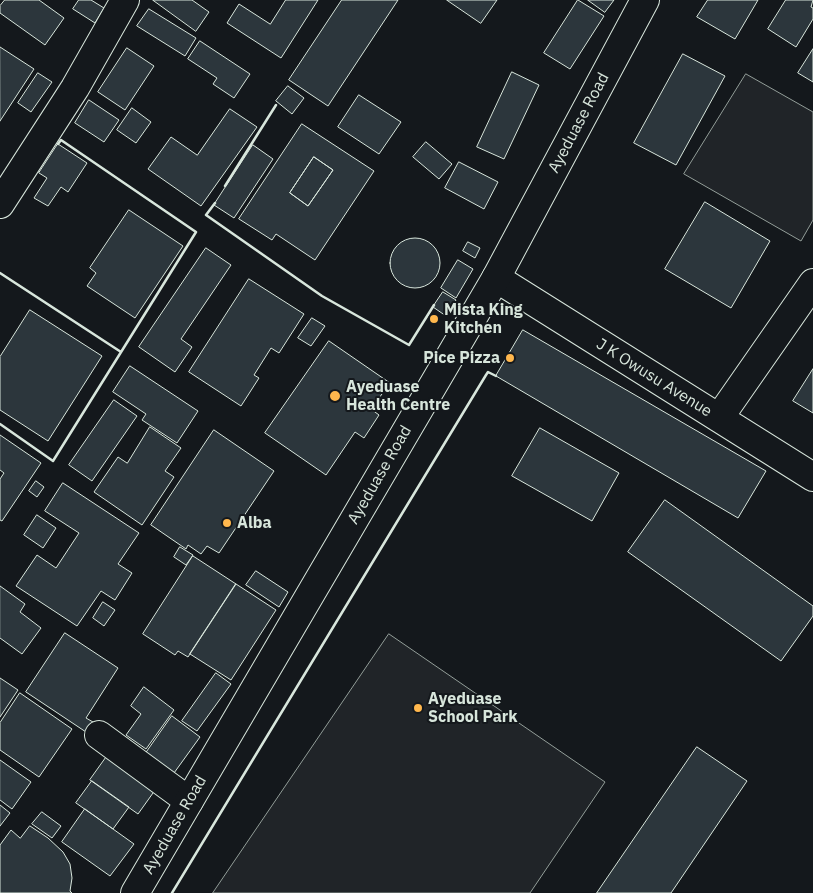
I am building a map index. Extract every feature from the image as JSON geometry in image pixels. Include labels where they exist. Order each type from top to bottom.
[{"type":"street","points":[[0,204],[70,95],[125,0]]},
{"type":"street","name":"Ayeduase Road","points":[[135,893],[496,278],[645,0]]},
{"type":"street","name":"J K Owusu Avenue","points":[[496,278],[813,477]]},
{"type":"street","points":[[719,418],[813,284]]},
{"type":"street","points":[[98,735],[189,801]]},
{"type":"shaded area","points":[[746,74],[813,112],[813,220],[801,241],[684,174]]},
{"type":"shaded area","name":"Ayeduase School Park","points":[[389,634],[605,782],[530,893],[213,893]]},
{"type":"building","points":[[5,0],[39,0],[64,18],[45,45],[0,13],[0,6]]},
{"type":"building","points":[[79,0],[91,0],[104,8],[95,23],[73,9]]},
{"type":"building","points":[[153,0],[192,0],[209,12],[196,31]]},
{"type":"building","points":[[286,0],[318,0],[281,58],[227,23],[239,4],[270,24]]},
{"type":"building","points":[[342,0],[398,0],[328,106],[289,80]]},
{"type":"building","points":[[447,0],[497,0],[481,23]]},
{"type":"building","points":[[578,0],[604,16],[570,69],[544,53]]},
{"type":"building","points":[[588,0],[614,0],[605,12]]},
{"type":"building","points":[[708,0],[758,0],[735,39],[697,17]]},
{"type":"building","points":[[786,0],[813,0],[811,7],[813,8],[813,19],[796,47],[768,29]]},
{"type":"building","points":[[149,9],[196,38],[185,56],[137,26]]},
{"type":"building","points":[[200,41],[250,74],[234,98],[213,84],[217,78],[188,59]]},
{"type":"building","points":[[0,47],[34,69],[0,121]]},
{"type":"building","points":[[127,48],[154,66],[125,110],[98,92]]},
{"type":"building","points":[[813,49],[813,82],[798,73]]},
{"type":"building","points":[[683,54],[725,76],[676,165],[634,143]]},
{"type":"building","points":[[512,72],[539,85],[504,159],[477,147]]},
{"type":"building","points":[[38,73],[52,82],[31,112],[18,103]]},
{"type":"building","points":[[288,86],[304,98],[292,114],[276,101]]},
{"type":"building","points":[[359,95],[401,122],[379,154],[338,127]]},
{"type":"building","points":[[89,100],[119,120],[104,142],[75,123]]},
{"type":"building","points":[[132,108],[151,122],[136,143],[117,130]]},
{"type":"building","points":[[230,109],[257,127],[201,206],[148,169],[171,137],[197,155]]},
{"type":"building","points":[[302,124],[374,171],[315,260],[276,234],[272,240],[239,219]],"holes":[[[314,157],[333,170],[308,206],[290,193]]]},
{"type":"building","points":[[426,142],[452,164],[439,179],[413,157]]},
{"type":"building","points":[[58,144],[87,163],[68,192],[61,187],[48,206],[34,198],[47,178],[39,173]]},
{"type":"building","points":[[253,145],[273,159],[234,218],[214,205]]},
{"type":"building","points":[[314,157],[333,170],[308,206],[290,193]]},
{"type":"building","points":[[459,162],[498,182],[484,209],[445,188]]},
{"type":"building","points":[[705,202],[770,241],[731,308],[665,269]]},
{"type":"building","points":[[129,210],[183,246],[135,318],[87,286],[96,273],[90,268]]},
{"type":"building","points":[[415,238],[424,240],[435,249],[440,263],[438,272],[429,283],[415,288],[406,286],[395,277],[390,263],[392,254],[401,243]]},
{"type":"building","points":[[468,242],[480,248],[475,258],[463,251]]},
{"type":"building","points":[[206,248],[231,265],[181,339],[192,347],[175,372],[139,347]]},
{"type":"building","points":[[458,260],[473,269],[456,298],[441,288]]},
{"type":"building","points":[[249,279],[304,314],[279,353],[271,348],[254,375],[259,378],[241,406],[189,372]]},
{"type":"building","points":[[443,292],[456,300],[446,316],[433,307]]},
{"type":"building","points":[[30,310],[102,356],[48,441],[0,410],[0,357]]},
{"type":"building","points":[[312,318],[325,326],[311,346],[298,338]]},
{"type":"building","points":[[523,330],[766,471],[738,518],[496,376]]},
{"type":"building","name":"Ayeduase Health Centre","points":[[329,341],[390,383],[371,409],[379,415],[364,438],[355,432],[326,475],[265,433]]},
{"type":"building","points":[[130,366],[198,411],[177,443],[142,420],[146,414],[113,392]]},
{"type":"building","points":[[813,369],[813,413],[793,401]]},
{"type":"building","points":[[114,400],[137,416],[92,481],[69,465]]},
{"type":"building","points":[[150,427],[181,448],[165,471],[174,477],[142,525],[94,492],[118,457],[127,463]]},
{"type":"building","points":[[540,428],[619,473],[592,521],[512,476]]},
{"type":"building","points":[[214,430],[274,471],[219,553],[207,546],[201,554],[188,545],[186,549],[151,525]]},
{"type":"building","points":[[0,435],[41,463],[2,521],[0,520],[0,479],[4,473],[0,470]]},
{"type":"building","points":[[36,481],[44,487],[37,497],[29,491]]},
{"type":"building","points":[[63,483],[139,533],[118,564],[132,573],[115,600],[101,591],[77,626],[16,586],[37,555],[56,568],[79,533],[45,511]]},
{"type":"building","points":[[665,500],[813,606],[813,616],[781,661],[628,552]]},
{"type":"building","points":[[37,515],[56,528],[43,548],[24,535]]},
{"type":"building","points":[[180,547],[193,555],[186,565],[174,557]]},
{"type":"building","points":[[193,556],[236,584],[188,657],[178,651],[175,655],[143,634]]},
{"type":"building","points":[[256,571],[288,592],[279,607],[246,585]]},
{"type":"building","points":[[236,584],[276,610],[231,680],[190,654]]},
{"type":"building","points":[[0,586],[25,604],[20,612],[41,628],[22,654],[0,638]]},
{"type":"building","points":[[103,602],[115,610],[104,626],[93,618]]},
{"type":"building","points":[[65,633],[118,668],[86,718],[93,722],[86,732],[26,692]]},
{"type":"building","points":[[216,673],[231,684],[197,731],[182,721]]},
{"type":"building","points":[[0,678],[18,690],[0,717]]},
{"type":"building","points":[[144,687],[174,710],[146,749],[126,735],[141,714],[131,706]]},
{"type":"building","points":[[20,693],[72,729],[39,777],[0,750],[0,723]]},
{"type":"building","points":[[172,716],[200,737],[174,773],[146,753]]},
{"type":"building","points":[[697,747],[747,781],[671,893],[597,893]]},
{"type":"building","points":[[110,752],[158,786],[138,814],[90,780]]},
{"type":"building","points":[[0,760],[31,782],[12,809],[0,800]]},
{"type":"building","points":[[92,781],[129,807],[113,829],[76,803]]},
{"type":"building","points":[[0,805],[10,813],[0,826]]},
{"type":"building","points":[[85,809],[134,844],[110,876],[62,842]]},
{"type":"building","points":[[42,812],[61,826],[52,838],[32,824]]},
{"type":"building","points":[[30,826],[48,838],[63,852],[70,864],[72,878],[70,891],[72,893],[0,893],[0,845],[11,830],[20,838]]},
{"type":"wall","points":[[225,186],[276,105]]},
{"type":"wall","points":[[0,424],[53,461],[196,232],[61,140],[58,144]]},
{"type":"wall","points":[[215,203],[206,215],[322,296],[409,345],[434,305]]},
{"type":"wall","points":[[0,273],[121,352]]},
{"type":"wall","points":[[172,893],[486,375],[488,372],[496,376]]},
{"type":"place","name":"Mista King Kitchen","points":[[434,319]]},
{"type":"place","name":"Pice Pizza","points":[[510,358]]},
{"type":"place","name":"Ayeduase Health Centre","points":[[335,396]]},
{"type":"place","name":"Alba","points":[[227,523]]},
{"type":"place","name":"Ayeduase School Park","points":[[418,708]]}]
